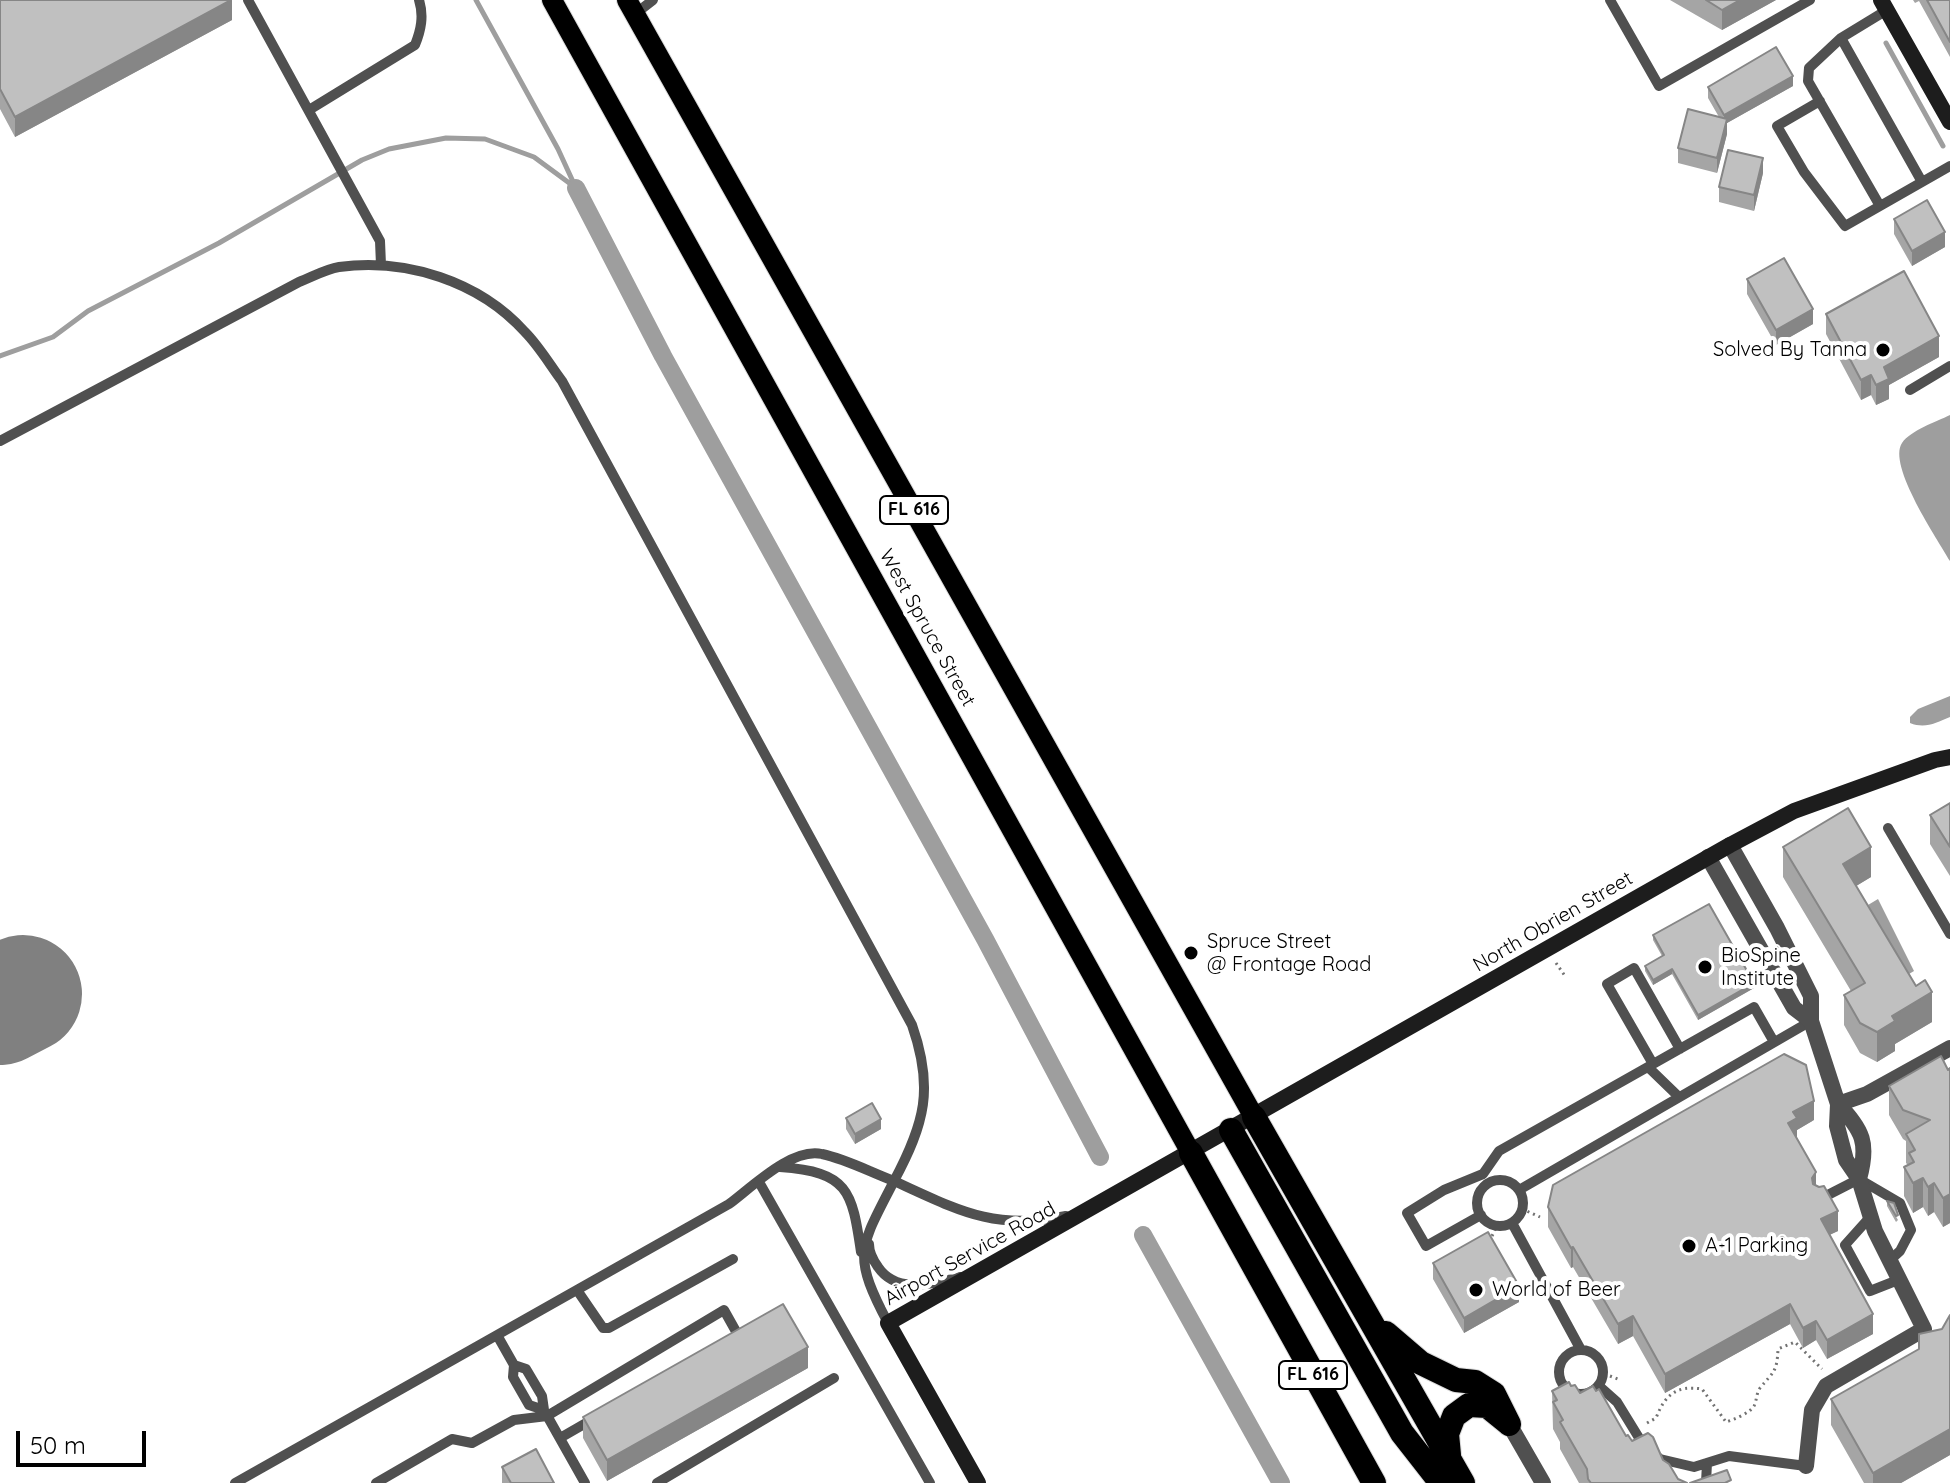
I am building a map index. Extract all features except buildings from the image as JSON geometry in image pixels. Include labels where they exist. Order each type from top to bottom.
[{"type":"highway","name":"FL 616","points":[[1254,1117],[1463,1483]]},
{"type":"highway","points":[[1231,1130],[1402,1433],[1441,1483]]},
{"type":"highway","name":"FL 616","points":[[1191,1153],[1374,1483]]},
{"type":"highway","points":[[1372,1321],[1421,1363],[1456,1380],[1475,1382],[1494,1394],[1509,1424]]},
{"type":"highway","points":[[1449,1457],[1447,1434],[1450,1425],[1454,1416],[1469,1405],[1487,1406],[1509,1424]]},
{"type":"main road","name":"West Spruce Street","points":[[552,0],[1191,1153]]},
{"type":"main road","name":"FL 616","points":[[631,7],[1254,1117]]},
{"type":"street","points":[[1884,5],[1950,122]]},
{"type":"street","name":"North Obrien Street","points":[[1191,1153],[1708,857],[1794,811],[1950,757]]},
{"type":"street","points":[[1730,845],[1811,996],[1811,1021],[1838,1104],[1857,1125],[1864,1147],[1866,1156],[1859,1179],[1871,1216],[1889,1261],[1924,1329],[1905,1346],[1826,1386],[1812,1410],[1806,1466]]},
{"type":"street","points":[[1708,857],[1794,1008],[1811,1021]]},
{"type":"street","points":[[1838,1104],[1867,1094],[1950,1048]]},
{"type":"street","name":"Airport Service Road","points":[[978,1483],[888,1323],[1191,1153]]},
{"type":"street","points":[[1509,1424],[1543,1483]]},
{"type":"lane","points":[[248,0],[380,241],[381,265]]},
{"type":"lane","points":[[309,110],[415,45],[421,29],[419,0]]},
{"type":"lane","points":[[631,7],[653,0]]},
{"type":"lane","points":[[1610,0],[1659,86],[1810,0]]},
{"type":"lane","points":[[1880,206],[1808,81],[1809,68],[1884,5]]},
{"type":"lane","points":[[1841,38],[1922,182]]},
{"type":"lane","points":[[1820,101],[1777,126],[1804,172],[1845,226],[1950,166]]},
{"type":"lane","points":[[0,441],[299,282],[337,267],[381,265],[430,273],[485,297],[525,331],[562,381],[912,1025],[925,1077],[924,1108],[910,1150],[870,1228],[864,1247],[865,1272]]},
{"type":"lane","points":[[1910,390],[1950,366]]},
{"type":"lane","points":[[1888,828],[1950,934]]},
{"type":"lane","points":[[1679,1097],[1650,1066],[1607,984],[1634,968],[1680,1049]]},
{"type":"lane","points":[[1481,1215],[1426,1246],[1407,1213],[1444,1190],[1486,1179],[1507,1181],[1523,1197],[1522,1209],[1512,1223],[1494,1231],[1481,1215],[1478,1197],[1486,1179],[1499,1151],[1754,1007],[1774,1042]]},
{"type":"lane","points":[[1519,1190],[1811,1021]]},
{"type":"lane","points":[[235,1483],[729,1204],[778,1167],[802,1155],[821,1154],[973,1215],[1009,1223],[1084,1213]]},
{"type":"lane","points":[[778,1167],[815,1172],[834,1180],[850,1195],[868,1284],[888,1323]]},
{"type":"lane","points":[[1820,1199],[1859,1179],[1900,1203],[1911,1230],[1900,1251],[1889,1261]]},
{"type":"lane","points":[[759,1182],[930,1483]]},
{"type":"lane","points":[[1871,1216],[1845,1245],[1870,1291],[1898,1280]]},
{"type":"lane","points":[[1512,1223],[1581,1350]]},
{"type":"lane","points":[[870,1228],[869,1252],[885,1276],[896,1283],[917,1285],[975,1273]]},
{"type":"lane","points":[[577,1290],[603,1328],[609,1328],[733,1259]]},
{"type":"lane","points":[[376,1483],[452,1439],[472,1443],[514,1420],[546,1413],[724,1310],[738,1335],[724,1343]]},
{"type":"lane","points":[[497,1335],[514,1365],[513,1377],[529,1405],[546,1413],[585,1483]]},
{"type":"lane","points":[[1581,1350],[1599,1359],[1603,1372],[1599,1386],[1580,1395],[1566,1389],[1559,1375],[1562,1361],[1567,1355],[1581,1350]]},
{"type":"lane","points":[[657,1483],[834,1378]]},
{"type":"lane","points":[[1599,1386],[1617,1402],[1644,1446],[1662,1464],[1694,1467],[1729,1456],[1806,1466]]},
{"type":"lane","points":[[560,1438],[601,1415]]},
{"type":"lane","points":[[1706,1483],[1707,1463]]},
{"type":"path","points":[[1556,963],[1565,976]]},
{"type":"path","points":[[1522,1209],[1540,1217]]},
{"type":"path","points":[[1643,1425],[1656,1418],[1662,1401],[1671,1394],[1694,1388],[1702,1389],[1721,1418],[1726,1422],[1732,1420],[1754,1407],[1760,1389],[1777,1367],[1778,1349],[1784,1345],[1795,1342],[1825,1374]]},
{"type":"path","points":[[1603,1372],[1620,1380]]},
{"type":"shaded area","points":[[1950,415],[1950,561],[1907,484],[1899,454],[1902,443],[1911,434]]},
{"type":"shaded area","points":[[1950,696],[1950,717],[1926,725],[1910,723],[1910,717],[1918,709]]},
{"type":"shaded area","points":[[1878,899],[1914,971],[1904,977],[1868,905]]},
{"type":"waterway","points":[[476,0],[575,186]]},
{"type":"waterway","points":[[1886,43],[1943,146]]},
{"type":"waterway","points":[[0,356],[53,337],[88,311],[219,243],[362,160],[389,149],[446,138],[485,139],[534,157],[576,188]]},
{"type":"waterway","points":[[576,188],[663,356],[985,939],[1100,1157]]},
{"type":"waterway","points":[[1143,1235],[1281,1483]]},
{"type":"runway","points":[[0,1006],[23,994]]},
{"type":"place","name":"Solved By Tanna","points":[[1883,350]]},
{"type":"place","name":"Spruce Street @ Frontage Road","points":[[1191,953]]},
{"type":"place","name":"BioSpine Institute","points":[[1705,967]]},
{"type":"place","name":"A-1 Parking","points":[[1689,1246]]},
{"type":"place","name":"World of Beer","points":[[1476,1290]]}]
